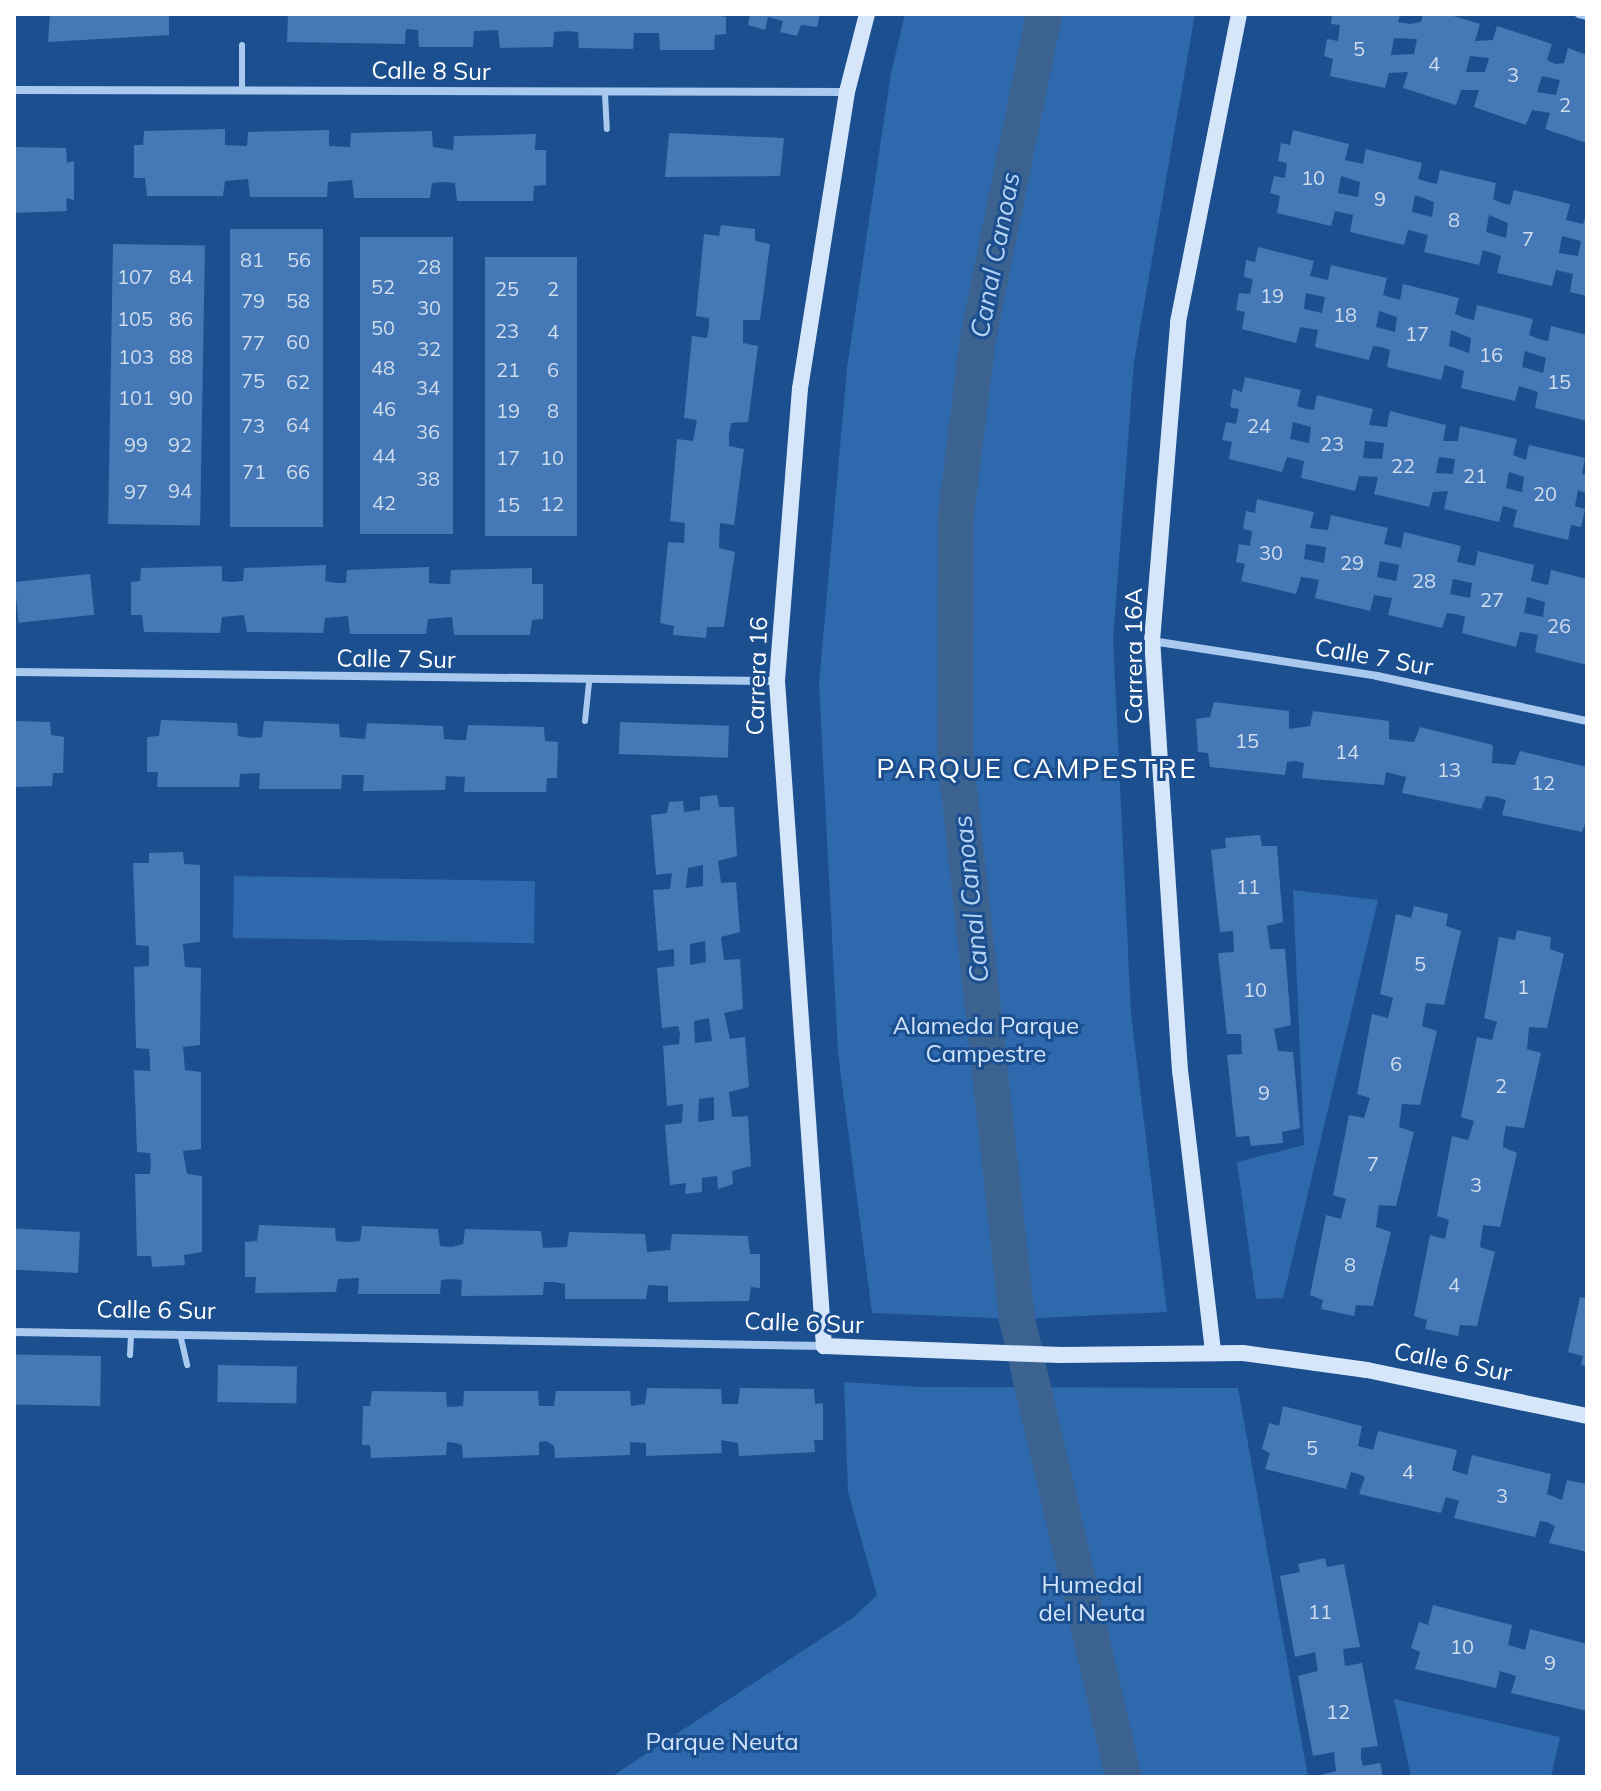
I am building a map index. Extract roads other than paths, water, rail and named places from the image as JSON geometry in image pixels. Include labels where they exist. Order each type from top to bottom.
[{"type":"main road","name":"Carrera 16","points":[[824,1346],[777,681],[800,388],[847,92],[867,14]]},
{"type":"main road","name":"Carrera 16A","points":[[1213,1351],[1180,1071],[1152,641],[1178,322],[1239,14]]},
{"type":"main road","name":"Calle 6 Sur","points":[[824,1346],[1061,1355],[1213,1351],[1367,1370],[1587,1416]]},
{"type":"street","points":[[1579,14],[1587,16]]},
{"type":"street","name":"Calle 8 Sur","points":[[14,90],[242,88],[605,94],[847,92]]},
{"type":"street","name":"Calle 7 Sur","points":[[1152,641],[1377,676],[1587,721]]},
{"type":"street","name":"Calle 7 Sur","points":[[14,672],[589,682],[777,681]]},
{"type":"street","name":"Calle 6 Sur","points":[[14,1332],[824,1346]]},
{"type":"lane","points":[[242,45],[242,88]]},
{"type":"lane","points":[[605,94],[607,129]]},
{"type":"lane","points":[[585,721],[589,682]]},
{"type":"lane","points":[[130,1355],[131,1333]]},
{"type":"lane","points":[[180,1334],[187,1365]]},
{"type":"waterway","name":"Canal Canoas","points":[[1044,14],[978,338],[956,515],[955,753],[1017,1319],[1124,1777]]},
{"type":"district","name":"PARQUE CAMPESTRE","points":[[1037,768]]},
{"type":"park label","name":"Alameda Parque Campestre","points":[[986,1040]]},
{"type":"park label","name":"Humedal del Neuta","points":[[1092,1599]]},
{"type":"park label","name":"Parque Neuta","points":[[722,1742]]}]
